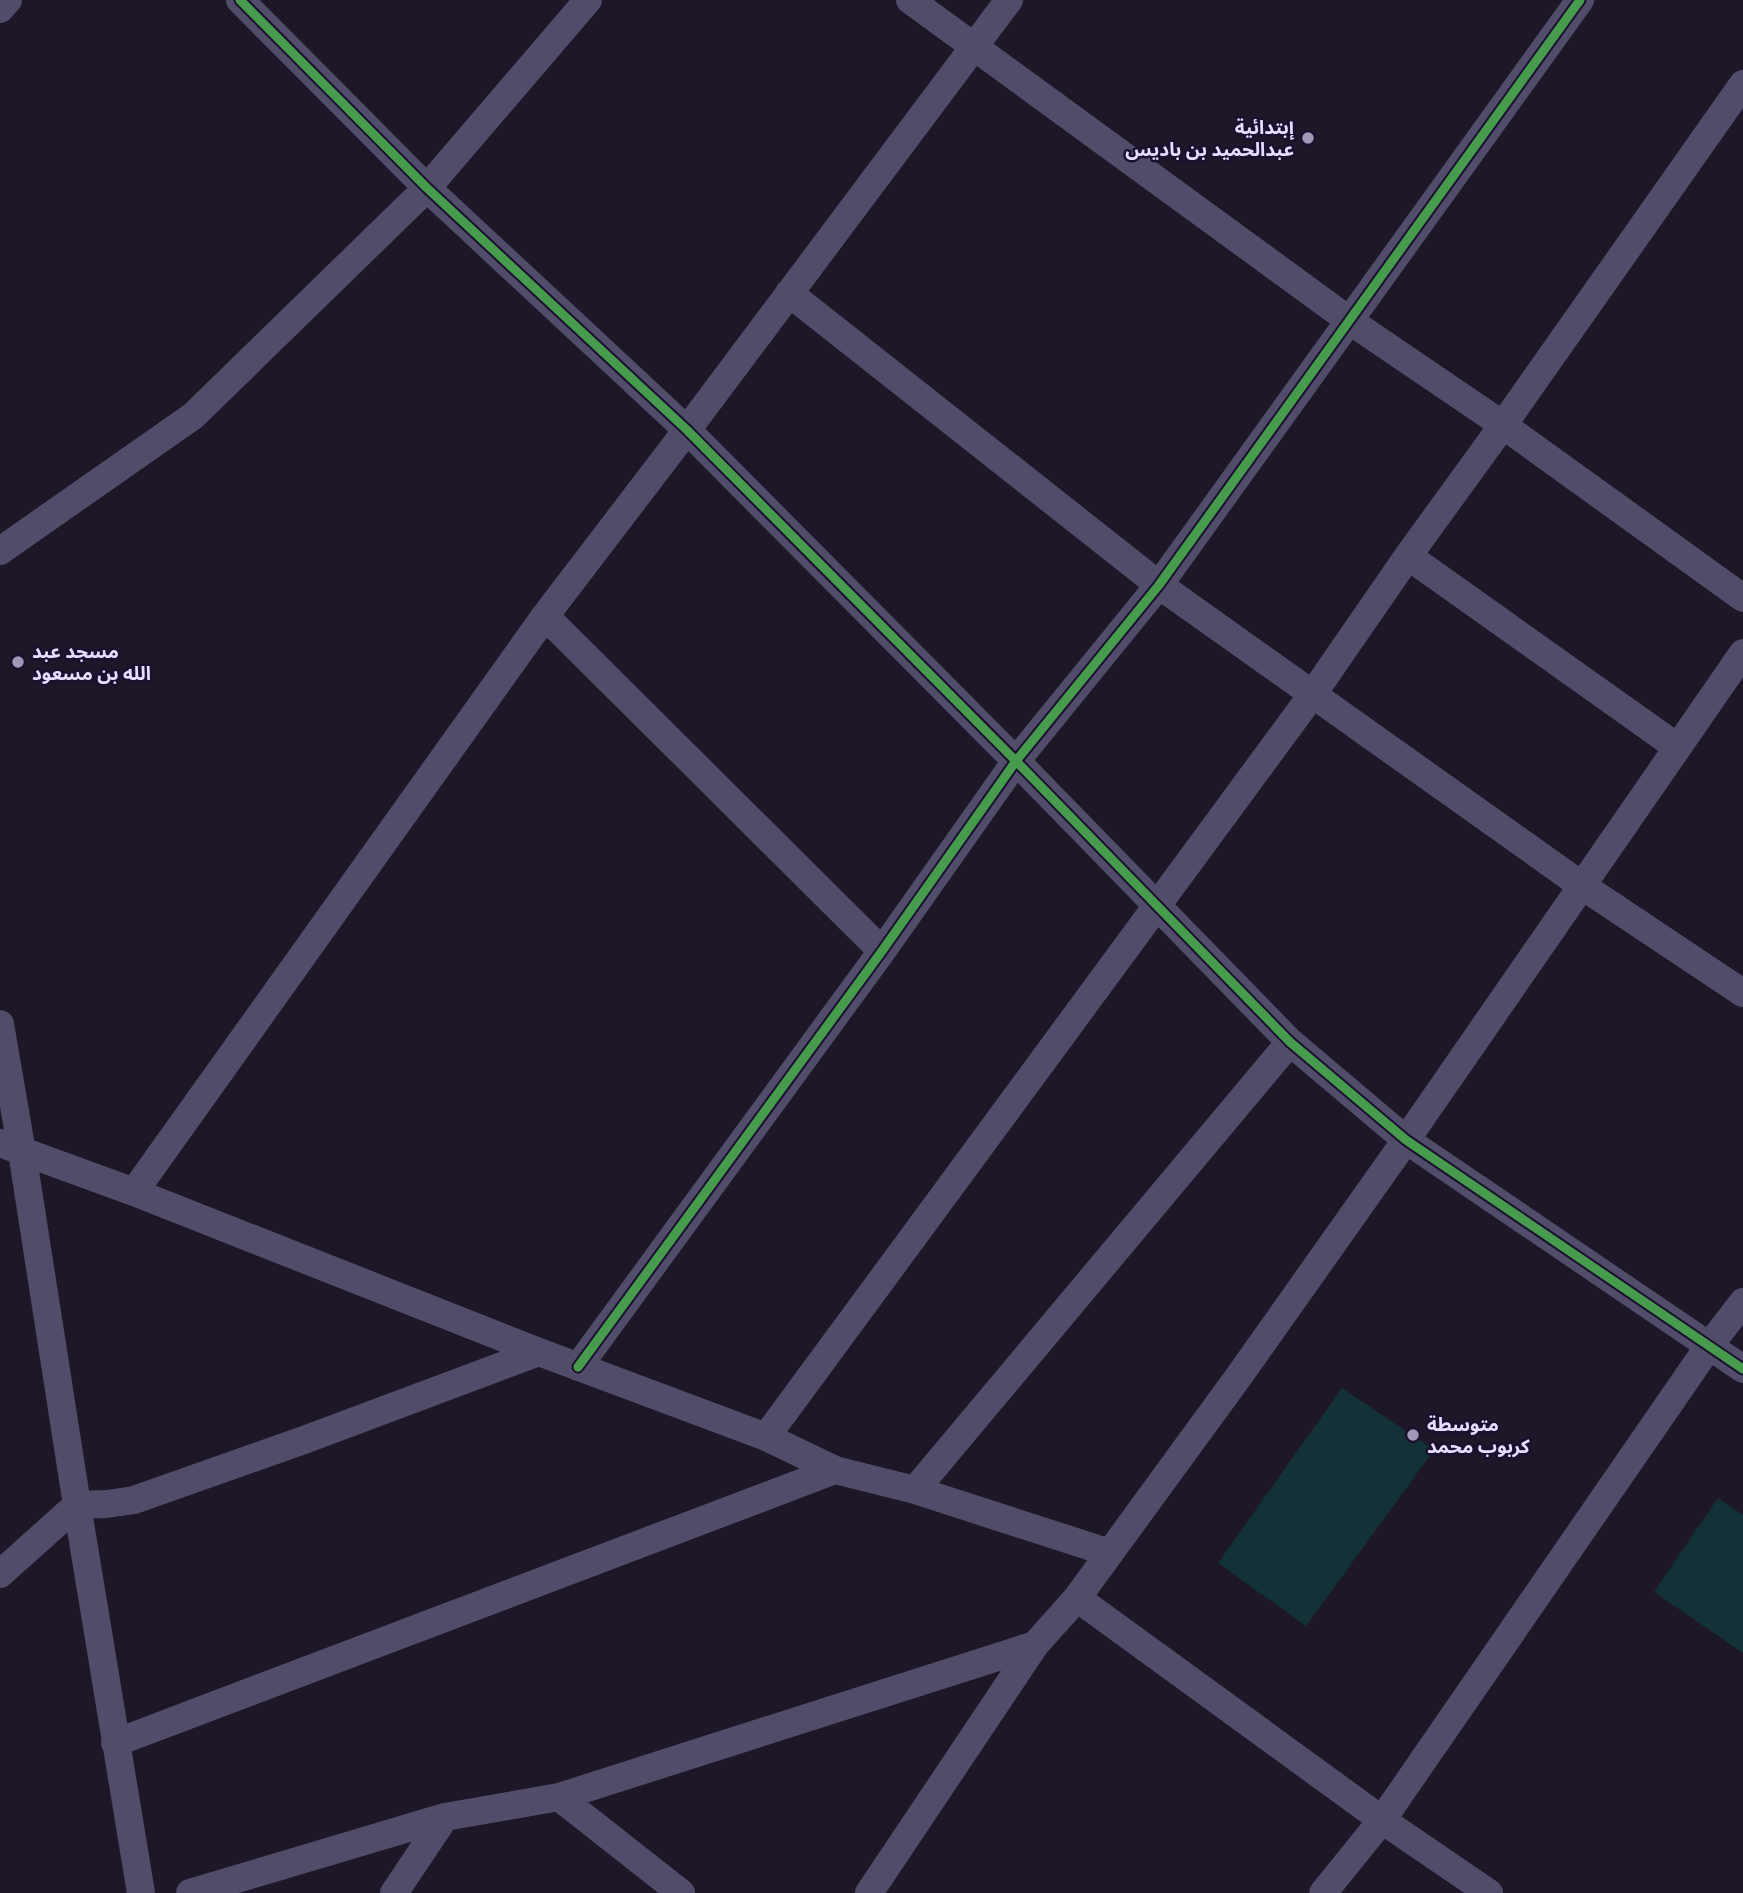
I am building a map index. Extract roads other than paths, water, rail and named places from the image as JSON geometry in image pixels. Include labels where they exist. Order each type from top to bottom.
[{"type":"street","points":[[0,9],[8,0]]},
{"type":"street","points":[[241,0],[428,188],[687,429],[1290,1042],[1406,1140],[1743,1369]]},
{"type":"street","points":[[0,551],[193,416],[428,188],[588,0]]},
{"type":"street","points":[[910,0],[1350,321],[1503,425],[1743,598]]},
{"type":"street","points":[[134,1192],[545,616],[1009,0]]},
{"type":"street","points":[[578,1367],[882,951],[1016,761],[1159,585],[1580,0]]},
{"type":"street","points":[[766,1437],[1312,695],[1743,84]]},
{"type":"street","points":[[789,293],[1159,585],[1581,885],[1743,993]]},
{"type":"street","points":[[1408,556],[1678,747]]},
{"type":"street","points":[[545,616],[882,951]]},
{"type":"street","points":[[869,1893],[1035,1644],[1077,1598],[1247,1365],[1743,653]]},
{"type":"street","points":[[0,1024],[11,1147],[77,1506],[141,1893]]},
{"type":"street","points":[[915,1490],[1290,1042]]},
{"type":"street","points":[[11,1147],[766,1437],[835,1470],[915,1490],[1110,1553]]},
{"type":"street","points":[[1324,1893],[1382,1820],[1709,1346],[1743,1302]]},
{"type":"street","points":[[0,1574],[77,1506],[134,1500],[539,1352]]},
{"type":"street","points":[[115,1743],[835,1470]]},
{"type":"street","points":[[1077,1598],[1382,1820],[1489,1893]]},
{"type":"street","points":[[190,1893],[444,1817],[559,1797],[1035,1644]]},
{"type":"street","points":[[559,1797],[681,1893]]},
{"type":"street","points":[[394,1893],[444,1817]]},
{"type":"place","name":"إبتدائية عبدالحميد بن باديس","points":[[1308,138]]},
{"type":"place","name":"مسجد عبد الله بن مسعود","points":[[18,662]]},
{"type":"place","name":"متوسطة كربوب محمد","points":[[1413,1435]]}]
